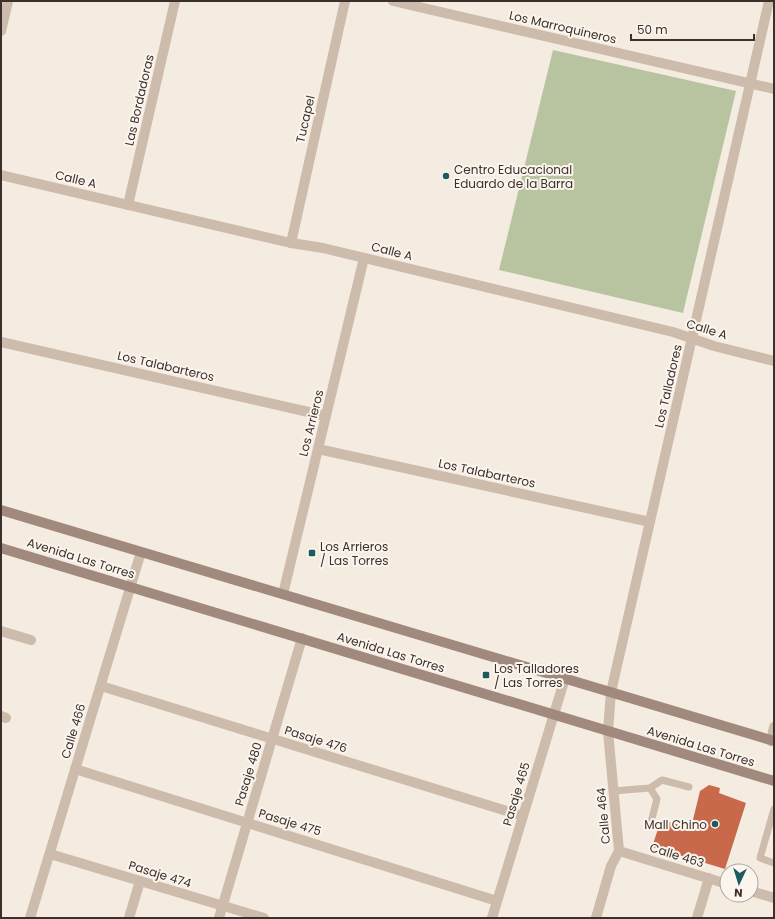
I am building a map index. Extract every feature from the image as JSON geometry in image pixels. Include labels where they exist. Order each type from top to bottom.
[{"type":"main road","name":"Avenida Las Torres","points":[[1,510],[772,741]]},
{"type":"main road","name":"Avenida Las Torres","points":[[1,548],[774,781]]},
{"type":"street","points":[[1,31],[8,1]]},
{"type":"street","name":"Las Bordadoras","points":[[128,205],[175,1]]},
{"type":"street","name":"Tucapel","points":[[291,243],[345,1]]},
{"type":"street","name":"Los Marroquineros","points":[[393,1],[774,89]]},
{"type":"street","name":"Los Talladores","points":[[608,731],[612,692],[769,1]]},
{"type":"street","name":"Calle A","points":[[1,176],[291,243],[323,248],[672,332],[714,346],[774,361]]},
{"type":"street","name":"Los Arrieros","points":[[283,594],[364,258]]},
{"type":"street","name":"Los Talabarteros","points":[[1,342],[326,416]]},
{"type":"street","name":"Los Talabarteros","points":[[318,449],[650,522]]},
{"type":"street","name":"Calle 466","points":[[30,918],[141,552]]},
{"type":"street","points":[[1,632],[31,640]]},
{"type":"street","name":"Pasaje 480","points":[[219,918],[302,638]]},
{"type":"street","name":"Pasaje 465","points":[[492,918],[565,678]]},
{"type":"street","name":"Pasaje 476","points":[[101,686],[523,816]]},
{"type":"street","points":[[772,741],[774,727]]},
{"type":"street","name":"Calle 464","points":[[596,918],[611,866],[619,851],[608,731]]},
{"type":"street","name":"Pasaje 475","points":[[76,769],[497,901]]},
{"type":"street","name":"Calle 463","points":[[619,851],[719,881]]},
{"type":"street","name":"Pasaje 474","points":[[50,854],[264,918]]},
{"type":"street","points":[[697,918],[709,878]]},
{"type":"street","points":[[129,918],[140,881]]},
{"type":"street","points":[[759,893],[774,898]]},
{"type":"lane","points":[[614,791],[650,788],[662,780],[689,787]]},
{"type":"lane","points":[[650,788],[658,799],[650,826]]},
{"type":"lane","points":[[774,809],[772,822],[760,858],[774,863]]},
{"type":"green space","points":[[553,50],[736,91],[683,313],[499,270]]},
{"type":"building","name":"Mall Chino","points":[[709,785],[720,788],[719,793],[746,803],[727,863],[719,863],[719,867],[652,847],[661,820],[691,828],[700,791]]},
{"type":"place","name":"Centro Educacional Eduardo de la Barra","points":[[446,176]]},
{"type":"place","name":"Los Arrieros / Las Torres","points":[[312,553]]},
{"type":"place","name":"Los Talladores / Las Torres","points":[[486,675]]},
{"type":"place","name":"Mall Chino","points":[[715,824]]}]
